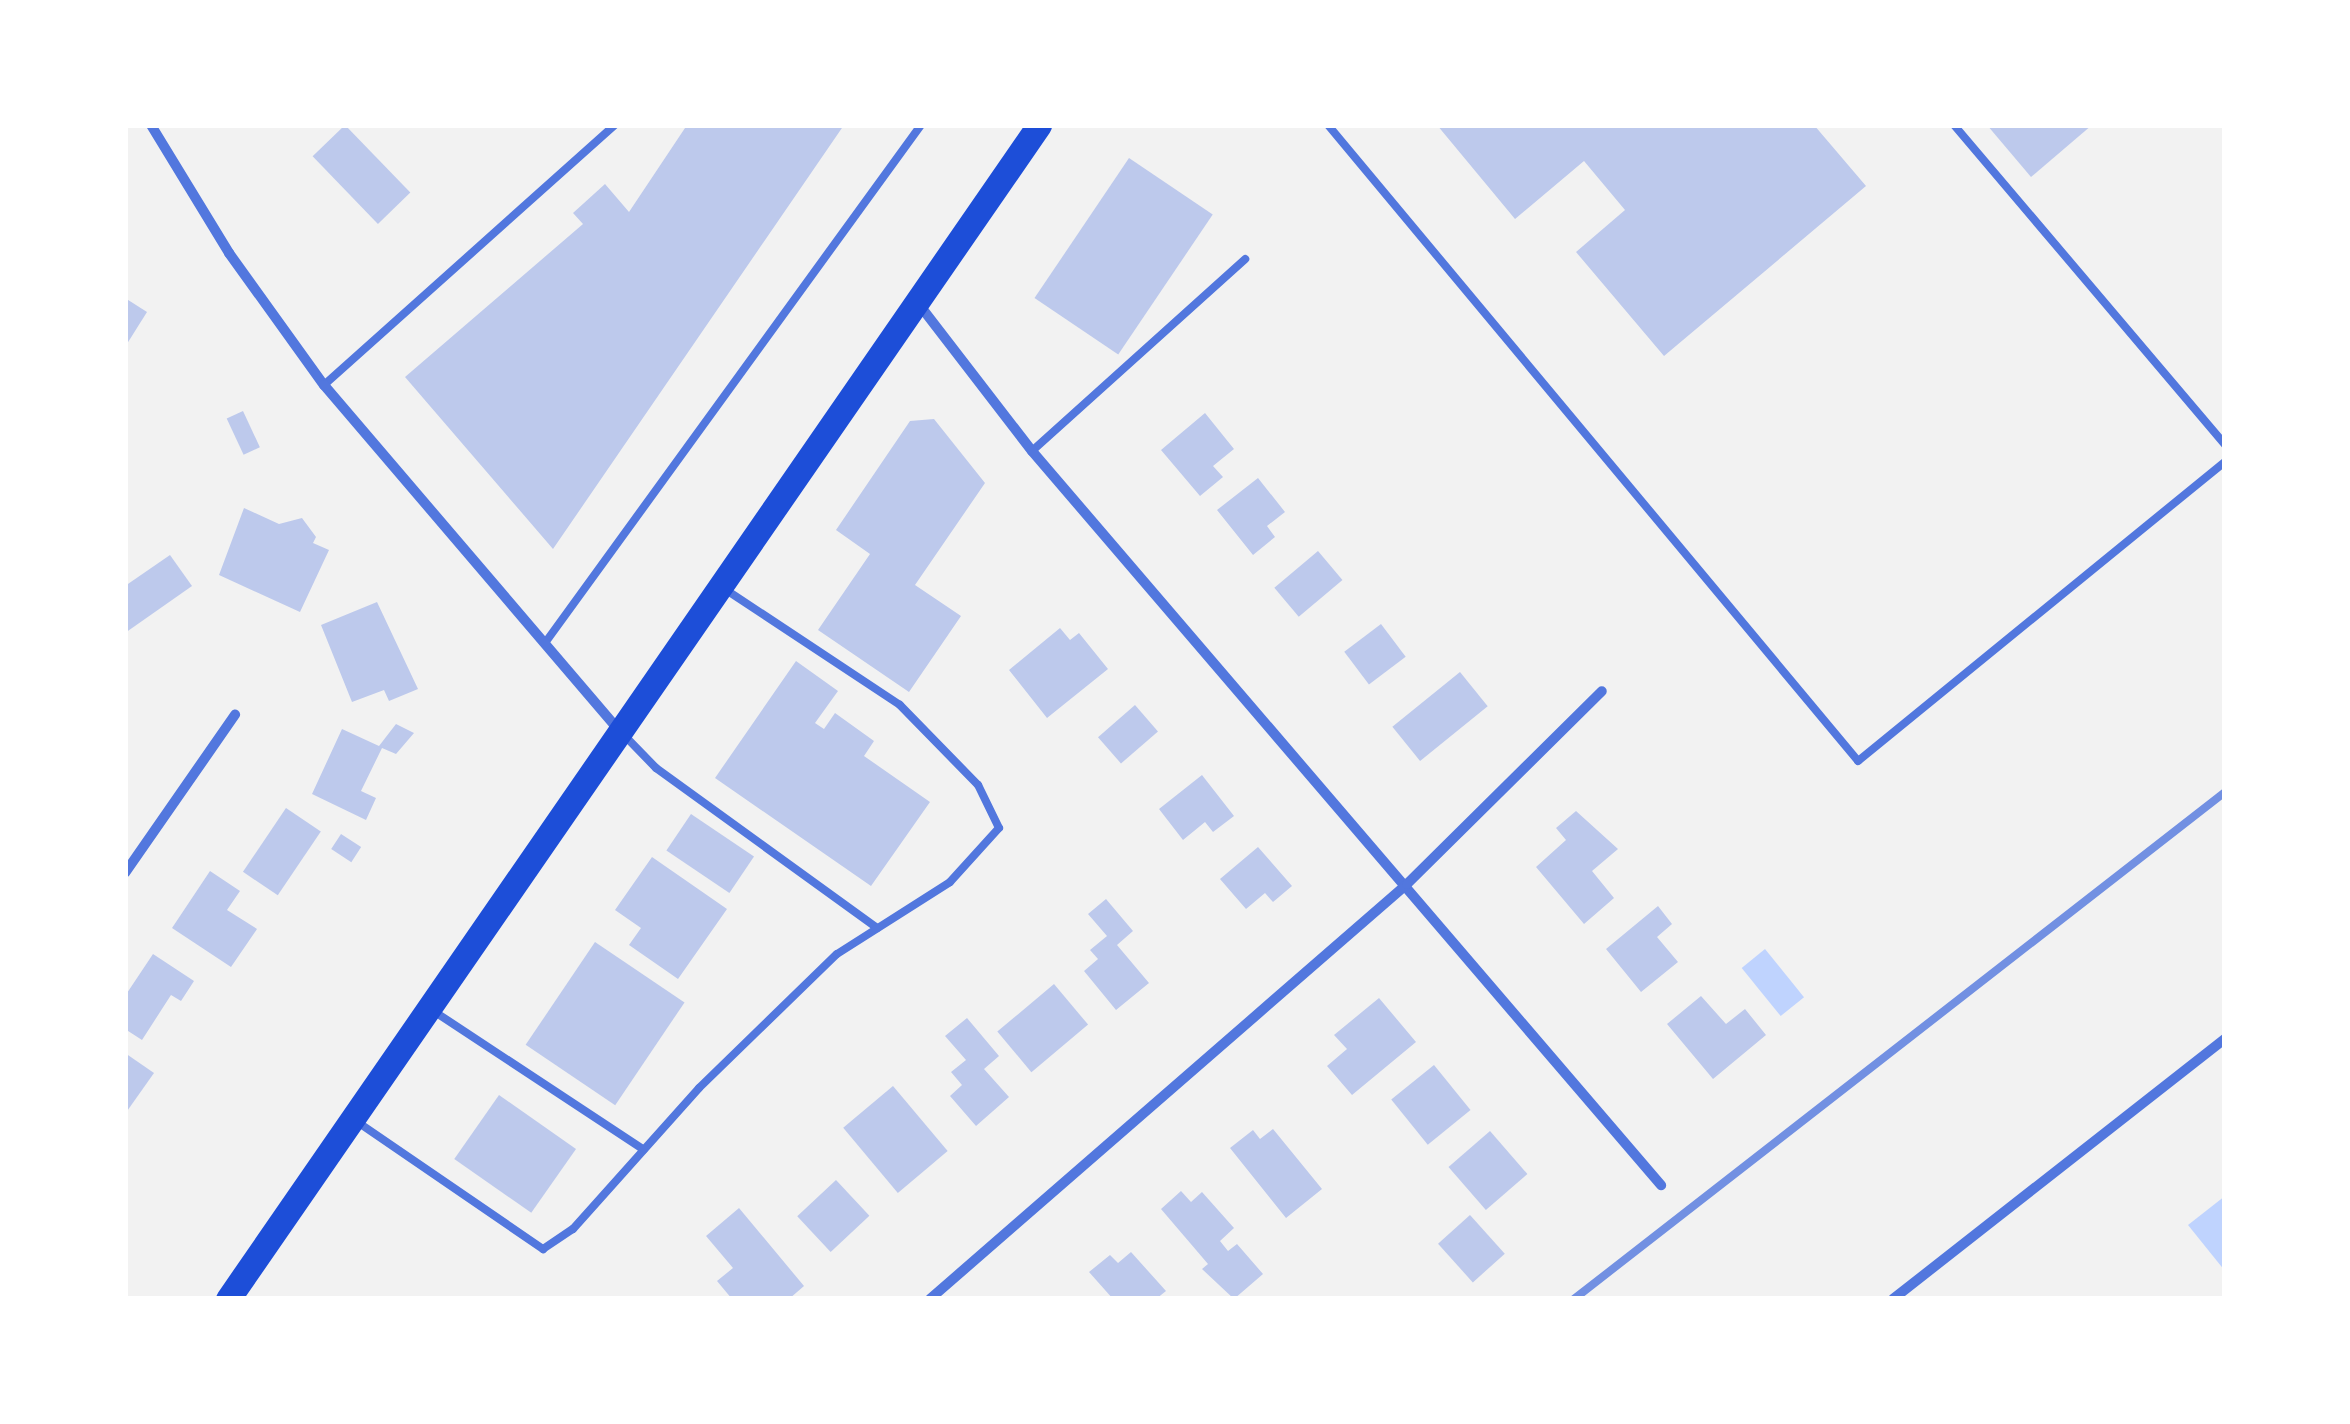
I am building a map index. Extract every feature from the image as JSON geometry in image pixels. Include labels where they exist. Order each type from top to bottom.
[{"type":"main road","points":[[228,1299],[1038,125]]},
{"type":"street","points":[[151,125],[230,253],[324,384],[619,730]]},
{"type":"street","points":[[916,300],[1032,452],[1407,884],[1661,1186]]},
{"type":"street","points":[[930,1299],[1407,884],[1602,692]]},
{"type":"street","points":[[125,873],[235,715]]},
{"type":"street","points":[[1894,1299],[2225,1039]]},
{"type":"lane","points":[[324,384],[616,125]]},
{"type":"lane","points":[[545,643],[921,125]]},
{"type":"lane","points":[[1328,125],[1858,761],[2225,462]]},
{"type":"lane","points":[[1954,125],[2225,444]]},
{"type":"lane","points":[[1032,452],[1245,260]]},
{"type":"lane","points":[[352,1118],[543,1248],[573,1228],[836,954],[950,882],[999,828],[978,785],[900,704],[718,584]]},
{"type":"lane","points":[[619,730],[656,768],[877,928]]},
{"type":"lane","points":[[428,1008],[644,1150]]},
{"type":"water","points":[[1765,949],[1804,997],[1781,1016],[1742,968]]},
{"type":"water","points":[[2225,1196],[2225,1271],[2188,1225]]},
{"type":"building","points":[[345,125],[410,193],[378,224],[313,156]]},
{"type":"building","points":[[687,125],[844,125],[553,549],[405,377],[583,224],[573,213],[605,184],[629,212]]},
{"type":"building","points":[[1437,125],[1814,125],[1866,186],[1664,356],[1576,252],[1625,210],[1584,161],[1515,219]]},
{"type":"building","points":[[1987,125],[2092,125],[2031,177]]},
{"type":"building","points":[[1129,158],[1213,214],[1118,355],[1034,298]]},
{"type":"building","points":[[125,298],[147,312],[125,347]]},
{"type":"building","points":[[243,411],[260,447],[244,455],[227,419]]},
{"type":"building","points":[[1205,413],[1234,449],[1213,466],[1223,477],[1200,496],[1161,450]]},
{"type":"building","points":[[934,419],[985,483],[915,585],[961,616],[909,692],[818,630],[870,554],[836,530],[910,421]]},
{"type":"building","points":[[1258,478],[1285,512],[1267,526],[1275,537],[1253,555],[1217,510]]},
{"type":"building","points":[[244,508],[279,524],[302,518],[316,537],[313,543],[329,550],[300,612],[219,575]]},
{"type":"building","points":[[1318,551],[1342,580],[1299,617],[1274,588]]},
{"type":"building","points":[[170,555],[192,586],[125,633],[125,586]]},
{"type":"building","points":[[377,602],[418,689],[389,701],[384,690],[352,702],[321,625]]},
{"type":"building","points":[[1381,624],[1406,657],[1369,684],[1344,652]]},
{"type":"building","points":[[1060,628],[1070,640],[1079,633],[1108,669],[1047,718],[1009,670]]},
{"type":"building","points":[[796,661],[838,691],[815,723],[824,729],[835,713],[874,741],[864,756],[930,802],[871,886],[715,778]]},
{"type":"building","points":[[1460,672],[1488,706],[1420,761],[1392,727]]},
{"type":"building","points":[[1135,705],[1158,731],[1121,764],[1098,737]]},
{"type":"building","points":[[396,724],[414,733],[396,754],[382,748],[361,791],[376,798],[366,820],[312,794],[342,729],[379,746]]},
{"type":"building","points":[[1202,775],[1234,816],[1213,832],[1205,822],[1183,840],[1159,809]]},
{"type":"building","points":[[286,808],[321,831],[278,895],[243,872]]},
{"type":"building","points":[[1576,811],[1618,849],[1592,871],[1614,898],[1584,924],[1536,867],[1566,840],[1556,828]]},
{"type":"building","points":[[691,814],[754,856],[729,893],[666,850]]},
{"type":"building","points":[[341,834],[361,847],[351,862],[331,849]]},
{"type":"building","points":[[1258,847],[1292,886],[1273,902],[1265,893],[1246,909],[1220,879]]},
{"type":"building","points":[[652,857],[727,909],[678,979],[629,945],[641,928],[615,910]]},
{"type":"building","points":[[210,871],[240,891],[227,910],[257,929],[231,967],[172,928]]},
{"type":"building","points":[[1106,899],[1133,931],[1117,945],[1149,983],[1116,1010],[1084,971],[1098,959],[1090,950],[1107,936],[1088,914]]},
{"type":"building","points":[[1658,906],[1672,924],[1657,937],[1678,962],[1641,992],[1606,949]]},
{"type":"building","points":[[595,942],[685,1002],[615,1105],[526,1045]]},
{"type":"building","points":[[153,954],[194,981],[181,1001],[171,995],[142,1040],[125,1029],[125,996]]},
{"type":"building","points":[[1054,984],[1088,1025],[1031,1072],[997,1032]]},
{"type":"building","points":[[1701,996],[1726,1024],[1745,1009],[1766,1035],[1713,1079],[1667,1024]]},
{"type":"building","points":[[1379,998],[1416,1042],[1352,1095],[1327,1066],[1347,1049],[1334,1035]]},
{"type":"building","points":[[967,1018],[999,1056],[984,1069],[1009,1097],[976,1126],[950,1096],[962,1085],[951,1072],[966,1060],[945,1036]]},
{"type":"building","points":[[125,1053],[154,1073],[125,1114]]},
{"type":"building","points":[[1434,1065],[1471,1110],[1428,1145],[1391,1100]]},
{"type":"building","points":[[893,1086],[948,1151],[898,1193],[843,1128]]},
{"type":"building","points":[[499,1095],[576,1149],[531,1213],[454,1159]]},
{"type":"building","points":[[1273,1129],[1322,1189],[1286,1218],[1230,1148],[1253,1130],[1260,1139]]},
{"type":"building","points":[[1490,1131],[1527,1174],[1486,1210],[1448,1167]]},
{"type":"building","points":[[836,1180],[869,1216],[831,1252],[797,1216]]},
{"type":"building","points":[[1181,1191],[1191,1202],[1202,1192],[1234,1228],[1220,1241],[1228,1251],[1237,1244],[1263,1274],[1234,1299],[1202,1269],[1208,1264],[1161,1209]]},
{"type":"building","points":[[739,1208],[804,1286],[789,1299],[732,1299],[717,1281],[733,1268],[706,1236]]},
{"type":"building","points":[[1470,1215],[1505,1254],[1473,1282],[1438,1244]]},
{"type":"building","points":[[1131,1252],[1166,1291],[1156,1299],[1113,1299],[1089,1272],[1110,1255],[1118,1263]]},
{"type":"railway","points":[[1574,1299],[2225,792]]}]
